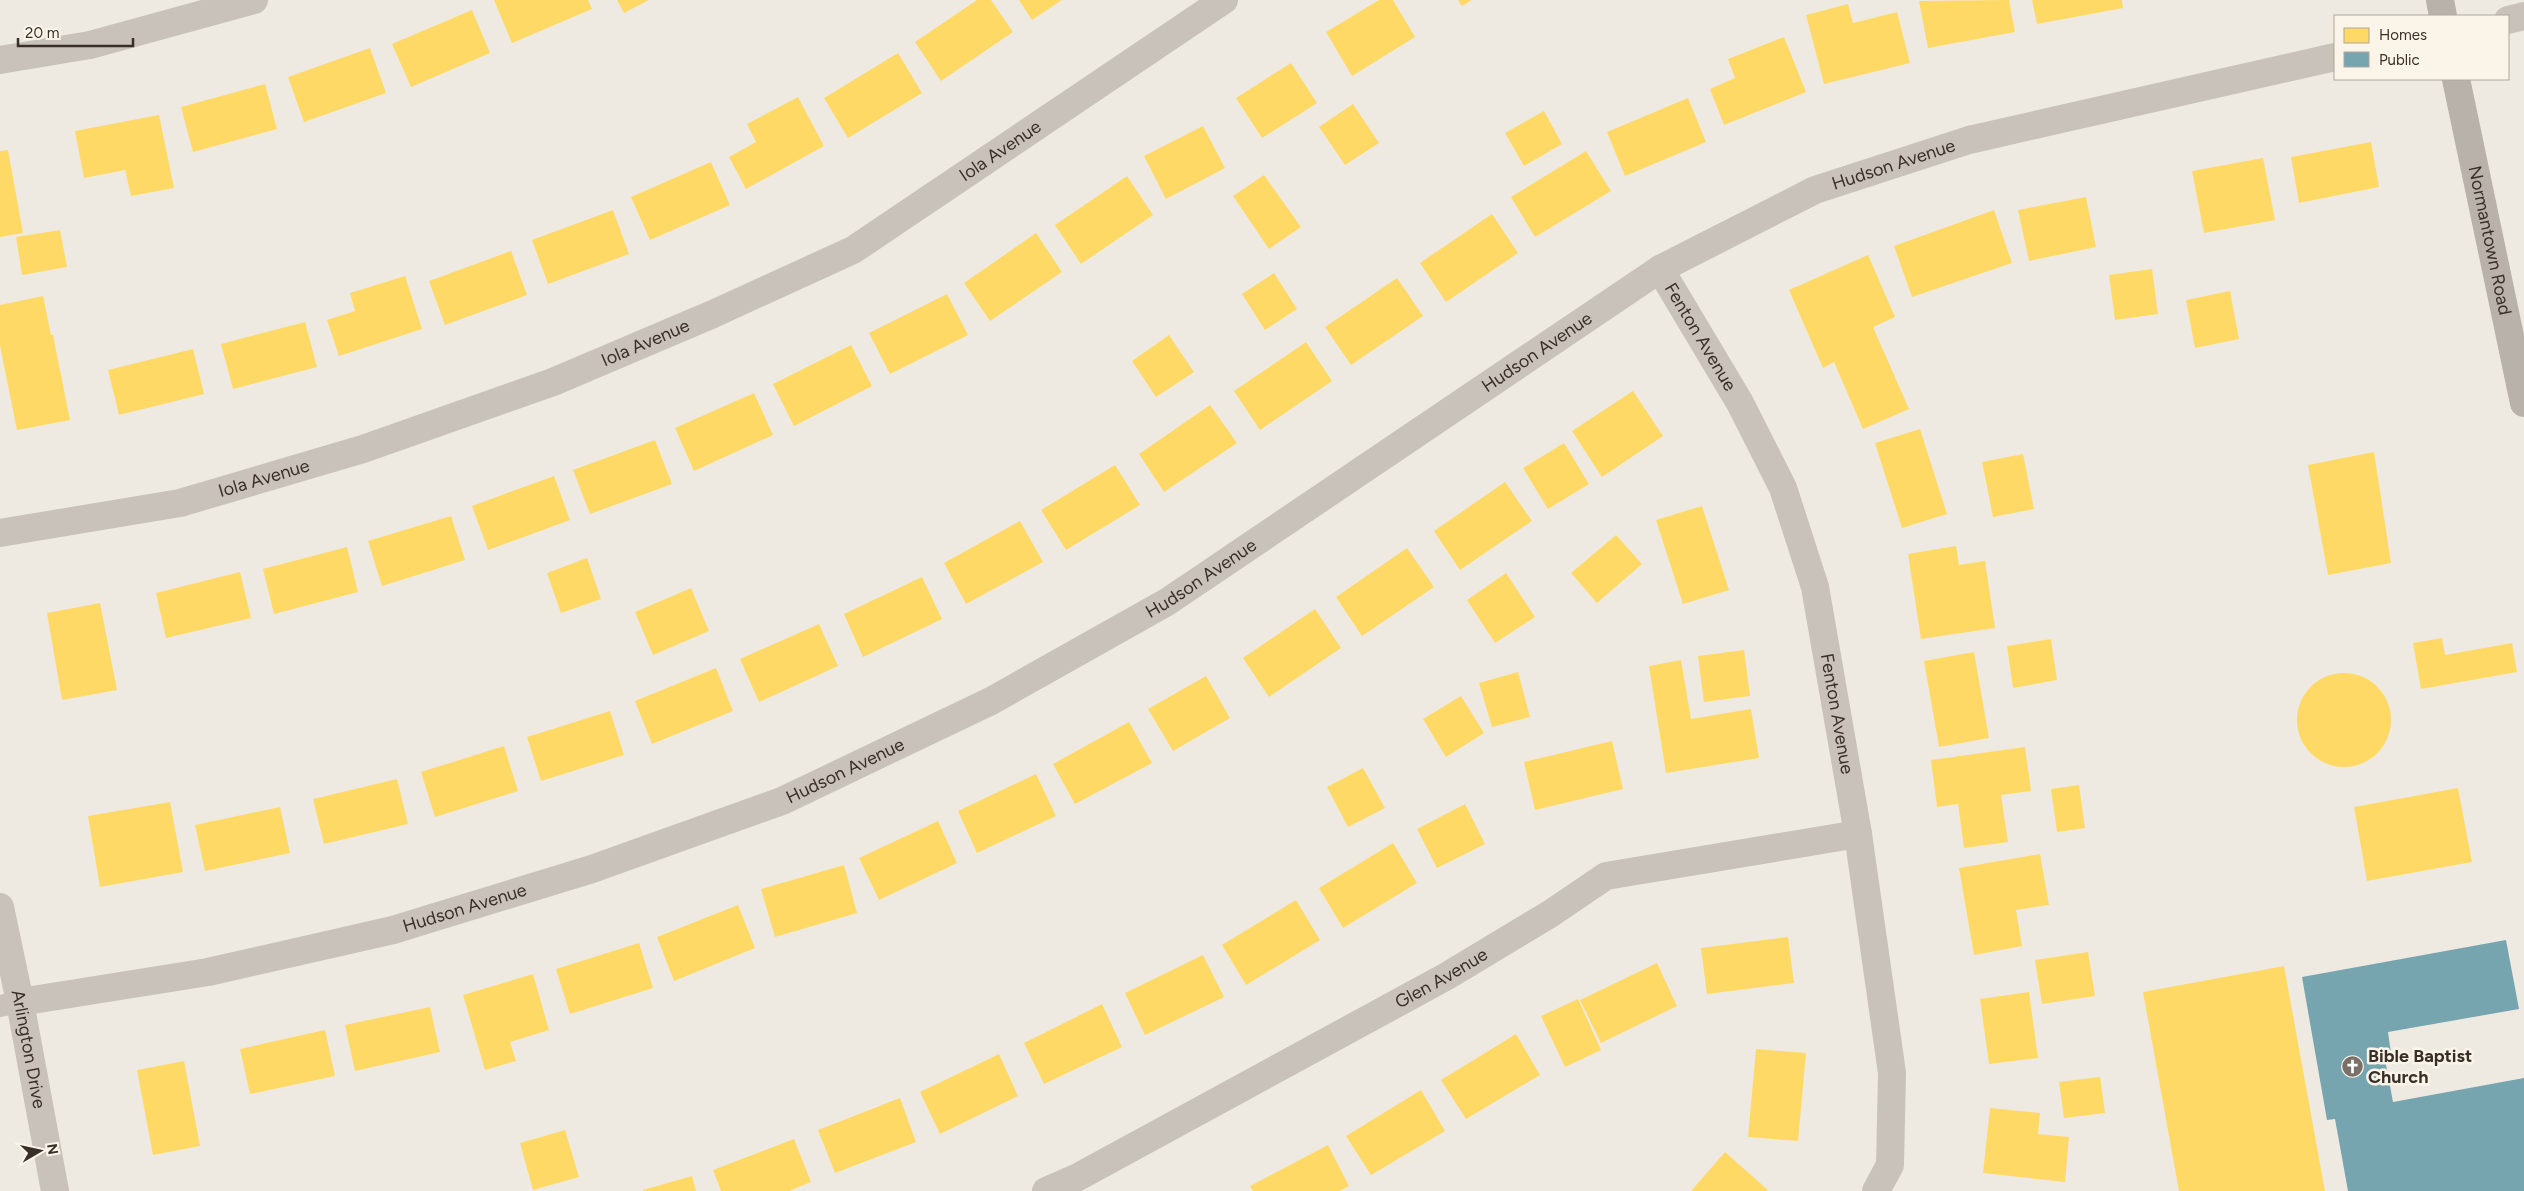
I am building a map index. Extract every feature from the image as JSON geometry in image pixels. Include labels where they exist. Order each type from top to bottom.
[{"type":"street","points":[[0,60],[90,45],[254,0]]},
{"type":"street","name":"Iola Avenue","points":[[0,533],[180,503],[363,449],[553,382],[713,314],[853,250],[1224,0]]},
{"type":"street","points":[[2440,0],[2443,15]]},
{"type":"street","points":[[2509,20],[2524,16]]},
{"type":"street","name":"Hudson Avenue","points":[[10,1004],[208,972],[393,930],[592,869],[782,801],[991,701],[1167,602],[1660,269],[1815,190],[1969,140],[2334,57]]},
{"type":"street","name":"Normantown Road","points":[[2456,80],[2524,402]]},
{"type":"street","name":"Fenton Avenue","points":[[1660,269],[1740,403],[1783,488],[1815,587],[1858,834],[1892,1073],[1890,1165],[1876,1191]]},
{"type":"street","name":"Glen Avenue","points":[[1046,1191],[1078,1177],[1447,976],[1550,914],[1606,876],[1858,834]]},
{"type":"street","name":"Arlington Drive","points":[[0,907],[10,1004],[55,1191]]},
{"type":"building: Homes","points":[[494,0],[588,0],[592,9],[512,43]]},
{"type":"building: Homes","points":[[617,0],[649,0],[624,13]]},
{"type":"building: Homes","points":[[977,0],[991,0],[1013,32],[941,81],[915,42]]},
{"type":"building: Homes","points":[[1019,0],[1062,0],[1032,20]]},
{"type":"building: Homes","points":[[1379,0],[1393,0],[1415,37],[1352,76],[1326,32]]},
{"type":"building: Homes","points":[[1458,0],[1472,0],[1462,6]]},
{"type":"building: Homes","points":[[2009,0],[2015,32],[1928,48],[1919,1]]},
{"type":"building: Homes","points":[[2032,0],[2122,0],[2123,8],[2037,24]]},
{"type":"building: Homes","points":[[1848,4],[1853,23],[1897,12],[1910,63],[1824,84],[1806,15]]},
{"type":"building: Homes","points":[[472,10],[490,53],[411,87],[392,44]]},
{"type":"building: Homes","points":[[1784,37],[1806,92],[1724,125],[1710,89],[1735,78],[1728,59]]},
{"type":"building: Homes","points":[[370,48],[386,93],[304,122],[288,77]]},
{"type":"building: Homes","points":[[898,53],[922,93],[848,138],[824,98]]},
{"type":"building: Homes","points":[[1291,63],[1317,103],[1262,138],[1236,98]]},
{"type":"building: Homes","points":[[265,84],[277,129],[193,152],[181,107]]},
{"type":"building: Homes","points":[[798,97],[824,146],[746,189],[729,157],[756,142],[747,124]]},
{"type":"building: Homes","points":[[1688,98],[1706,142],[1625,176],[1607,132]]},
{"type":"building: Homes","points":[[1353,104],[1379,143],[1345,165],[1319,127]]},
{"type":"building: Homes","points":[[1544,111],[1562,144],[1524,166],[1505,133]]},
{"type":"building: Homes","points":[[159,115],[174,188],[131,196],[125,170],[84,178],[75,131]]},
{"type":"building: Homes","points":[[1203,126],[1225,168],[1166,199],[1144,156]]},
{"type":"building: Homes","points":[[2371,142],[2379,187],[2299,203],[2291,157]]},
{"type":"building: Homes","points":[[8,150],[23,233],[0,237],[0,151]]},
{"type":"building: Homes","points":[[1586,151],[1611,191],[1535,237],[1511,197]]},
{"type":"building: Homes","points":[[2263,158],[2275,220],[2204,233],[2192,171]]},
{"type":"building: Homes","points":[[711,162],[730,205],[650,240],[631,197]]},
{"type":"building: Homes","points":[[1264,175],[1301,227],[1269,249],[1233,196]]},
{"type":"building: Homes","points":[[1127,176],[1153,215],[1081,264],[1055,225]]},
{"type":"building: Homes","points":[[2086,197],[2096,247],[2029,261],[2018,210]]},
{"type":"building: Homes","points":[[613,210],[629,254],[548,284],[532,240]]},
{"type":"building: Homes","points":[[1994,210],[2012,263],[1912,297],[1894,246]]},
{"type":"building: Homes","points":[[1492,214],[1518,253],[1446,302],[1420,263]]},
{"type":"building: Homes","points":[[60,230],[67,267],[22,275],[16,237]]},
{"type":"building: Homes","points":[[1036,233],[1062,272],[990,321],[964,283]]},
{"type":"building: Homes","points":[[511,251],[527,295],[445,325],[429,281]]},
{"type":"building: Homes","points":[[1868,255],[1895,317],[1873,327],[1909,409],[1863,429],[1834,362],[1823,368],[1789,290]]},
{"type":"building: Homes","points":[[2152,269],[2158,314],[2115,320],[2109,275]]},
{"type":"building: Homes","points":[[1274,273],[1297,309],[1265,330],[1242,294]]},
{"type":"building: Homes","points":[[405,276],[422,329],[339,356],[327,320],[355,311],[350,293]]},
{"type":"building: Homes","points":[[1397,278],[1423,316],[1351,365],[1325,327]]},
{"type":"building: Homes","points":[[2230,291],[2239,339],[2195,348],[2186,300]]},
{"type":"building: Homes","points":[[947,294],[968,335],[890,374],[869,333]]},
{"type":"building: Homes","points":[[43,296],[70,420],[17,430],[0,346],[0,305]]},
{"type":"building: Homes","points":[[305,322],[317,367],[233,389],[221,344]]},
{"type":"building: Homes","points":[[1169,335],[1194,372],[1156,397],[1132,361]]},
{"type":"building: Homes","points":[[1306,342],[1332,381],[1260,430],[1234,391]]},
{"type":"building: Homes","points":[[851,345],[872,386],[794,426],[773,384]]},
{"type":"building: Homes","points":[[193,349],[204,394],[119,415],[108,370]]},
{"type":"building: Homes","points":[[1633,391],[1663,436],[1602,477],[1572,431]]},
{"type":"building: Homes","points":[[754,393],[773,435],[694,471],[675,428]]},
{"type":"building: Homes","points":[[1210,405],[1237,443],[1164,492],[1139,454]]},
{"type":"building: Homes","points":[[1920,429],[1947,514],[1902,528],[1875,443]]},
{"type":"building: Homes","points":[[655,440],[672,484],[590,514],[573,470]]},
{"type":"building: Homes","points":[[1564,443],[1589,484],[1548,509],[1523,468]]},
{"type":"building: Homes","points":[[2374,452],[2391,563],[2328,575],[2308,465]]},
{"type":"building: Homes","points":[[2023,454],[2034,509],[1993,517],[1982,462]]},
{"type":"building: Homes","points":[[1115,465],[1140,505],[1066,550],[1041,510]]},
{"type":"building: Homes","points":[[554,476],[570,520],[488,550],[472,506]]},
{"type":"building: Homes","points":[[1505,482],[1532,521],[1460,570],[1434,531]]},
{"type":"building: Homes","points":[[1702,506],[1729,590],[1683,604],[1656,520]]},
{"type":"building: Homes","points":[[451,516],[465,560],[382,586],[368,541]]},
{"type":"building: Homes","points":[[1020,521],[1043,562],[966,604],[944,563]]},
{"type":"building: Homes","points":[[1616,535],[1642,564],[1597,603],[1571,573]]},
{"type":"building: Homes","points":[[1956,546],[1959,565],[1985,561],[1995,628],[1921,639],[1908,554]]},
{"type":"building: Homes","points":[[347,547],[358,592],[274,614],[263,569]]},
{"type":"building: Homes","points":[[1407,548],[1434,587],[1362,636],[1336,597]]},
{"type":"building: Homes","points":[[587,558],[601,599],[561,613],[547,573]]},
{"type":"building: Homes","points":[[240,572],[251,618],[166,638],[156,593]]},
{"type":"building: Homes","points":[[1506,573],[1535,617],[1495,643],[1467,600]]},
{"type":"building: Homes","points":[[922,577],[942,619],[863,657],[844,614]]},
{"type":"building: Homes","points":[[691,588],[709,631],[653,655],[635,612]]},
{"type":"building: Homes","points":[[100,603],[117,690],[62,700],[47,613]]},
{"type":"building: Homes","points":[[1315,609],[1341,648],[1269,697],[1243,658]]},
{"type":"building: Homes","points":[[819,624],[838,666],[759,702],[740,659]]},
{"type":"building: Homes","points":[[2442,638],[2445,655],[2512,643],[2517,672],[2421,689],[2413,643]]},
{"type":"building: Homes","points":[[2051,639],[2057,680],[2013,688],[2007,646]]},
{"type":"building: Homes","points":[[1744,650],[1750,696],[1704,702],[1698,656]]},
{"type":"building: Homes","points":[[1974,652],[1989,738],[1939,747],[1924,661]]},
{"type":"building: Homes","points":[[1681,660],[1691,719],[1751,709],[1759,758],[1666,773],[1649,666]]},
{"type":"building: Homes","points":[[716,668],[733,711],[652,744],[635,701]]},
{"type":"building: Homes","points":[[1518,672],[1530,717],[1492,727],[1479,683]]},
{"type":"building: Homes","points":[[2344,673],[2362,676],[2377,687],[2388,702],[2391,720],[2388,738],[2377,753],[2362,764],[2344,767],[2326,764],[2311,753],[2300,738],[2297,720],[2300,702],[2311,687],[2326,676]]},
{"type":"building: Homes","points":[[1206,676],[1230,718],[1173,751],[1148,709]]},
{"type":"building: Homes","points":[[1461,696],[1484,733],[1446,757],[1423,719]]},
{"type":"building: Homes","points":[[610,711],[624,755],[541,781],[527,737]]},
{"type":"building: Homes","points":[[1129,722],[1152,763],[1075,804],[1053,764]]},
{"type":"building: Homes","points":[[1612,741],[1623,789],[1535,810],[1524,762]]},
{"type":"building: Homes","points":[[504,746],[518,791],[435,817],[421,772]]},
{"type":"building: Homes","points":[[2025,747],[2031,791],[2001,795],[2008,842],[1964,848],[1958,804],[1937,807],[1931,760]]},
{"type":"building: Homes","points":[[1363,768],[1385,808],[1348,827],[1327,787]]},
{"type":"building: Homes","points":[[1036,774],[1056,816],[977,853],[958,811]]},
{"type":"building: Homes","points":[[397,779],[408,824],[324,844],[313,799]]},
{"type":"building: Homes","points":[[2079,785],[2085,828],[2057,832],[2051,789]]},
{"type":"building: Homes","points":[[2458,788],[2472,862],[2367,881],[2354,807]]},
{"type":"building: Homes","points":[[170,802],[183,872],[100,887],[88,816]]},
{"type":"building: Homes","points":[[1465,804],[1485,844],[1437,868],[1417,829]]},
{"type":"building: Homes","points":[[280,807],[290,853],[205,871],[195,825]]},
{"type":"building: Homes","points":[[938,821],[957,863],[879,900],[859,858]]},
{"type":"building: Homes","points":[[1393,843],[1417,883],[1343,928],[1319,888]]},
{"type":"building: Homes","points":[[2040,854],[2049,905],[2016,910],[2022,946],[1974,955],[1959,868]]},
{"type":"building: Homes","points":[[844,865],[857,913],[775,937],[761,889]]},
{"type":"building: Homes","points":[[1296,900],[1320,940],[1246,985],[1222,945]]},
{"type":"building: Homes","points":[[738,905],[755,948],[674,981],[657,937]]},
{"type":"building: Homes","points":[[1788,937],[1794,983],[1707,994],[1701,948]]},
{"type":"building: Homes","points":[[639,943],[653,988],[570,1014],[556,969]]},
{"type":"building: Homes","points":[[2088,952],[2095,996],[2042,1004],[2035,960]]},
{"type":"building: Homes","points":[[1203,955],[1224,997],[1145,1035],[1125,993]]},
{"type":"building: Homes","points":[[1657,963],[1677,1006],[1601,1043],[1580,1000]]},
{"type":"building: Homes","points":[[2284,966],[2325,1191],[2179,1191],[2143,992]]},
{"type":"building: Homes","points":[[533,974],[549,1030],[510,1042],[516,1061],[485,1070],[463,995]]},
{"type":"building: Homes","points":[[2029,992],[2038,1058],[1989,1064],[1980,999]]},
{"type":"building: Homes","points":[[1578,999],[1601,1050],[1565,1067],[1541,1016]]},
{"type":"building: Homes","points":[[1102,1004],[1122,1047],[1044,1084],[1024,1043]]},
{"type":"building: Homes","points":[[430,1007],[440,1052],[355,1071],[345,1025]]},
{"type":"building: Homes","points":[[325,1030],[335,1076],[250,1094],[240,1049]]},
{"type":"building: Homes","points":[[1516,1034],[1540,1075],[1466,1119],[1441,1080]]},
{"type":"building: Homes","points":[[1756,1049],[1806,1053],[1798,1141],[1748,1137]]},
{"type":"building: Homes","points":[[999,1054],[1018,1096],[940,1134],[920,1092]]},
{"type":"building: Homes","points":[[184,1061],[200,1146],[153,1155],[137,1070]]},
{"type":"building: Homes","points":[[2100,1077],[2105,1113],[2064,1118],[2059,1082]]},
{"type":"building: Homes","points":[[1421,1090],[1445,1131],[1371,1175],[1346,1136]]},
{"type":"building: Homes","points":[[900,1098],[916,1142],[835,1173],[818,1130]]},
{"type":"building: Homes","points":[[1990,1108],[2040,1113],[2038,1134],[2069,1137],[2065,1182],[1983,1173]]},
{"type":"building: Homes","points":[[565,1130],[579,1177],[533,1190],[520,1143]]},
{"type":"building: Homes","points":[[794,1139],[811,1182],[789,1191],[721,1191],[713,1170]]},
{"type":"building: Homes","points":[[1328,1145],[1349,1186],[1340,1191],[1253,1191],[1250,1186]]},
{"type":"building: Homes","points":[[1725,1152],[1768,1190],[1691,1191]]},
{"type":"building: Homes","points":[[692,1176],[696,1191],[643,1191],[643,1190]]},
{"type":"building: Public","name":"Bible Baptist Church","points":[[2506,940],[2519,1009],[2388,1032],[2391,1053],[2384,1054],[2393,1102],[2524,1078],[2524,1191],[2348,1191],[2335,1119],[2327,1120],[2302,977]]},
{"type":"place","name":"Bible Baptist Church","points":[[2352,1066]]}]
